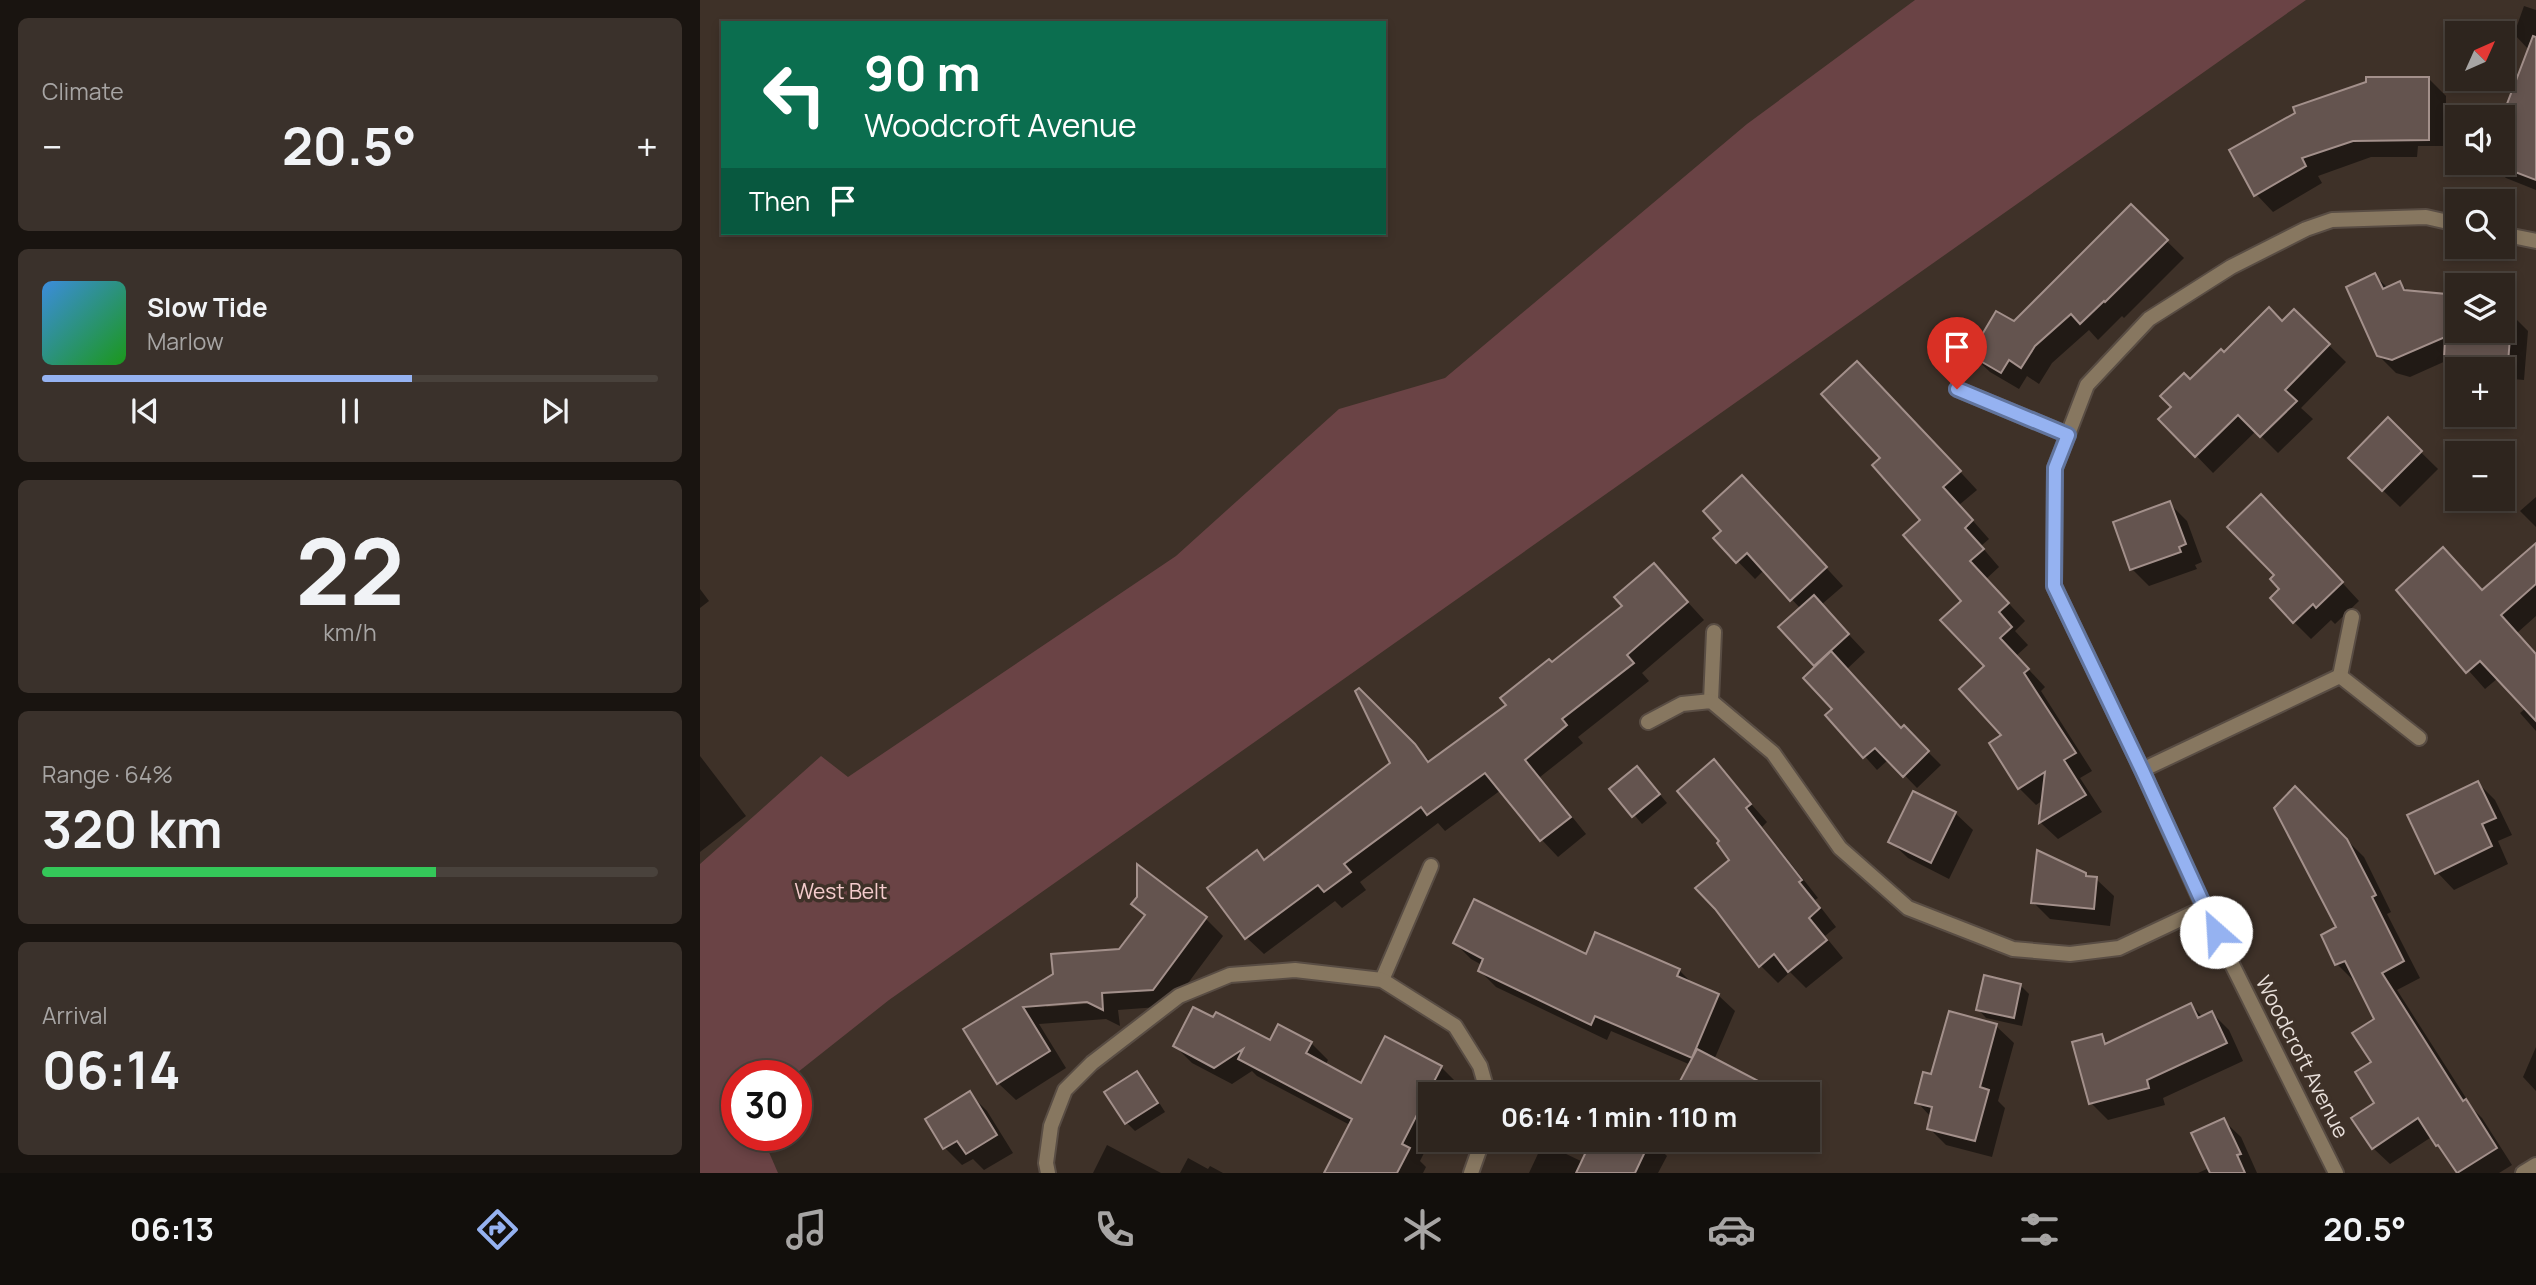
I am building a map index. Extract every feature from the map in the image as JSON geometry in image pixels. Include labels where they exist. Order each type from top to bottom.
[{"type":"street","name":"Woodcroft Avenue","points":[[2336,1173],[2203,908],[2142,770],[2054,586],[2055,468],[2087,385],[2150,319],[2231,267],[2306,229],[2332,220],[2426,217],[2445,221]]},
{"type":"street","points":[[2515,237],[2536,241]]},
{"type":"street","points":[[1957,389],[2068,435]]},
{"type":"street","points":[[2340,676],[2352,617]]},
{"type":"street","points":[[1711,701],[1714,632]]},
{"type":"street","points":[[2142,770],[2340,676]]},
{"type":"street","points":[[2340,676],[2419,738]]},
{"type":"street","points":[[1648,722],[1682,704],[1711,701],[1773,752],[1840,848],[1908,908],[2013,949],[2070,954],[2119,948],[2203,908]]},
{"type":"street","points":[[1382,980],[1432,866]]},
{"type":"street","points":[[1048,1173],[1046,1163],[1051,1126],[1065,1090],[1092,1063],[1179,996],[1230,975],[1295,970],[1382,980],[1455,1026],[1479,1066],[1484,1082]]},
{"type":"street","points":[[1471,1173],[1478,1152]]},
{"type":"street","points":[[2523,1173],[2536,1165]]},
{"type":"green space","name":"West Belt","points":[[1915,0],[2306,0],[889,1000],[812,1061],[721,1060],[721,1151],[768,1151],[778,1173],[700,1173],[700,864],[821,756],[848,777],[1176,556],[1339,409],[1445,378],[1747,124]]},
{"type":"building","points":[[2533,36],[2536,37],[2536,180],[2515,172],[2515,105],[2507,105],[2512,91],[2515,91],[2515,83]]},
{"type":"building","points":[[2366,77],[2429,77],[2429,140],[2353,141],[2302,158],[2306,166],[2254,196],[2229,150],[2295,113],[2293,107],[2366,82]]},
{"type":"building","points":[[2131,204],[2168,240],[2105,302],[2080,324],[2071,314],[2035,346],[2021,368],[2009,360],[2001,373],[1970,355],[1996,311],[2014,321]]},
{"type":"building","points":[[2375,273],[2383,289],[2400,281],[2404,290],[2445,294],[2445,337],[2392,360],[2377,356],[2346,287]]},
{"type":"building","points":[[2269,307],[2282,321],[2294,309],[2330,344],[2285,390],[2297,401],[2260,437],[2238,415],[2195,457],[2158,419],[2171,407],[2160,396],[2184,373],[2190,379],[2221,349],[2224,352]]},
{"type":"building","points":[[2445,337],[2445,343],[2510,343],[2508,357],[2444,358]]},
{"type":"building","points":[[1857,361],[1961,471],[1943,487],[1973,520],[1965,528],[1984,549],[1970,561],[2009,603],[1999,612],[2012,627],[2000,638],[2029,669],[2024,673],[2076,753],[2064,760],[2086,795],[2039,823],[2045,772],[2018,789],[1989,743],[2001,735],[1959,689],[1984,666],[1940,620],[1961,601],[1903,535],[1920,520],[1872,465],[1880,458],[1821,394]]},
{"type":"building","points":[[2388,417],[2422,451],[2382,491],[2348,458]]},
{"type":"building","points":[[1742,475],[1827,567],[1790,601],[1747,553],[1736,563],[1713,538],[1721,531],[1703,511]]},
{"type":"building","points":[[2261,494],[2343,582],[2316,608],[2313,604],[2293,623],[2270,598],[2279,589],[2270,579],[2274,575],[2227,527]]},
{"type":"building","points":[[2170,501],[2186,544],[2179,547],[2181,552],[2130,570],[2113,522]]},
{"type":"building","points":[[2536,543],[2536,584],[2501,615],[2536,654],[2536,721],[2480,661],[2466,673],[2396,590],[2443,547],[2482,590]]},
{"type":"building","points":[[1654,563],[1688,602],[1627,655],[1634,663],[1562,719],[1567,725],[1525,760],[1571,817],[1540,841],[1485,773],[1427,815],[1421,807],[1344,864],[1351,872],[1324,892],[1318,885],[1245,939],[1207,888],[1257,850],[1264,860],[1390,763],[1355,691],[1359,688],[1415,744],[1428,762],[1506,705],[1500,698],[1549,659],[1552,662],[1622,606],[1614,597]]},
{"type":"building","points":[[1814,595],[1849,634],[1814,666],[1778,627]]},
{"type":"building","points":[[1831,651],[1901,728],[1904,725],[1929,751],[1903,777],[1875,748],[1863,758],[1825,715],[1832,709],[1803,678]]},
{"type":"building","points":[[1714,759],[1751,804],[1746,808],[1802,880],[1799,882],[1820,908],[1809,918],[1827,940],[1788,972],[1774,954],[1759,967],[1715,909],[1695,888],[1729,860],[1717,843],[1719,841],[1677,791]]},
{"type":"building","points":[[1637,766],[1660,794],[1632,817],[1609,789]]},
{"type":"building","points":[[2478,781],[2496,818],[2482,824],[2492,846],[2435,874],[2407,815]]},
{"type":"building","points":[[2295,786],[2347,839],[2376,895],[2372,897],[2404,961],[2382,973],[2463,1101],[2466,1099],[2497,1148],[2457,1173],[2418,1118],[2372,1149],[2351,1118],[2374,1103],[2355,1072],[2371,1062],[2352,1033],[2374,1019],[2345,961],[2335,965],[2321,935],[2336,927],[2274,808]]},
{"type":"building","points":[[1913,791],[1956,812],[1931,863],[1888,842]]},
{"type":"building","points":[[2037,850],[2086,873],[2086,876],[2097,877],[2094,909],[2031,903]]},
{"type":"building","points":[[1137,864],[1207,917],[1153,990],[1102,993],[1103,1010],[1087,1002],[1023,1007],[1050,1051],[997,1084],[963,1029],[1053,974],[1051,954],[1119,949],[1145,915],[1131,904],[1137,897]]},
{"type":"building","points":[[1474,899],[1586,954],[1595,932],[1680,969],[1677,976],[1719,994],[1692,1058],[1595,1016],[1591,1025],[1478,971],[1483,959],[1453,943]]},
{"type":"building","points":[[1984,975],[2021,984],[2014,1018],[1976,1010]]},
{"type":"building","points":[[2191,1003],[2198,1018],[2212,1011],[2227,1043],[2147,1080],[2149,1088],[2089,1104],[2072,1042],[2102,1034],[2105,1044]]},
{"type":"building","points":[[1193,1007],[1213,1017],[1216,1012],[1270,1040],[1278,1024],[1312,1042],[1306,1053],[1361,1083],[1385,1036],[1442,1066],[1434,1082],[1418,1082],[1418,1113],[1402,1144],[1410,1148],[1397,1173],[1324,1173],[1352,1119],[1238,1059],[1243,1049],[1214,1068],[1173,1046]]},
{"type":"building","points":[[1949,1011],[1997,1024],[1980,1087],[1989,1090],[1975,1141],[1927,1129],[1932,1107],[1915,1103],[1923,1072],[1931,1074]]},
{"type":"building","points":[[1697,1049],[1760,1082],[1680,1082]]},
{"type":"building","points":[[1137,1071],[1158,1103],[1125,1124],[1104,1092]]},
{"type":"building","points":[[970,1091],[997,1135],[966,1154],[957,1141],[943,1149],[925,1119]]},
{"type":"building","points":[[2224,1118],[2241,1154],[2237,1155],[2245,1173],[2210,1173],[2191,1133]]},
{"type":"building","points":[[1586,1152],[1645,1152],[1635,1173],[1576,1173]]},
{"type":"route","points":[[1957,389],[2068,435],[2055,468],[2054,586],[2216,932]]}]
